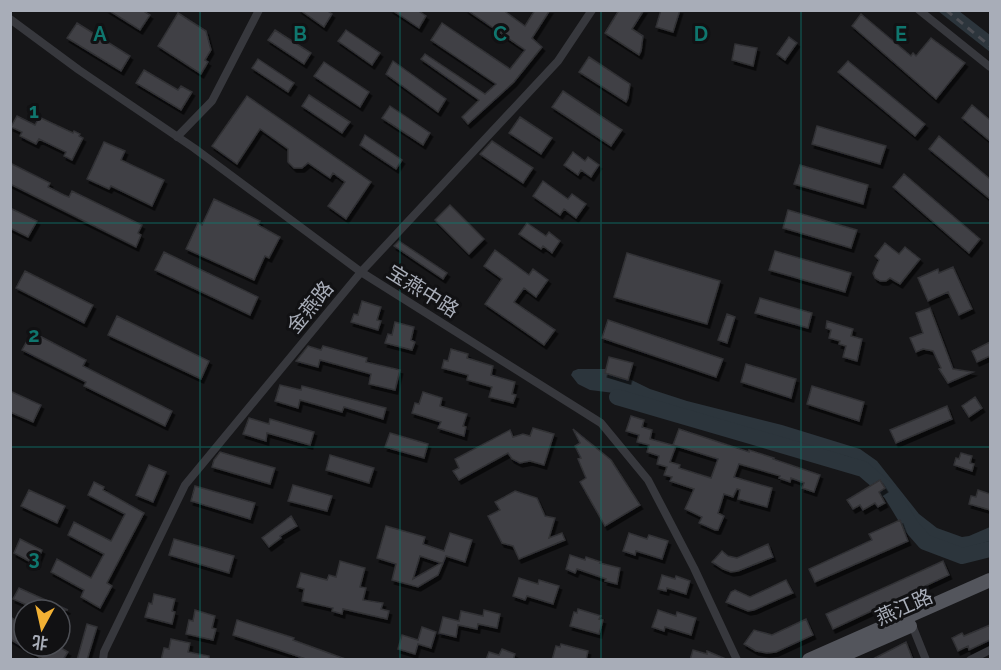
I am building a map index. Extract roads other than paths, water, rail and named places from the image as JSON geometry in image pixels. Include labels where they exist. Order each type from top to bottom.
[{"type":"main road","points":[[809,660],[990,580]]},
{"type":"main road","name":"燕江路","points":[[832,660],[990,590]]},
{"type":"street","points":[[177,137],[212,101],[259,10]]},
{"type":"street","name":"金燕路","points":[[103,660],[104,652],[185,485],[361,272],[558,61],[592,10]]},
{"type":"street","points":[[919,10],[990,67]]},
{"type":"street","name":"宝燕中路","points":[[10,19],[79,70],[177,137],[361,272],[601,423],[648,480],[694,568],[737,660]]},
{"type":"street","points":[[912,625],[926,660]]},
{"type":"street","points":[[970,660],[990,651]]},
{"type":"waterway","points":[[617,397],[863,469],[891,493],[911,526],[925,542],[962,556],[990,549]]},
{"type":"railway","points":[[946,10],[990,46]]}]
